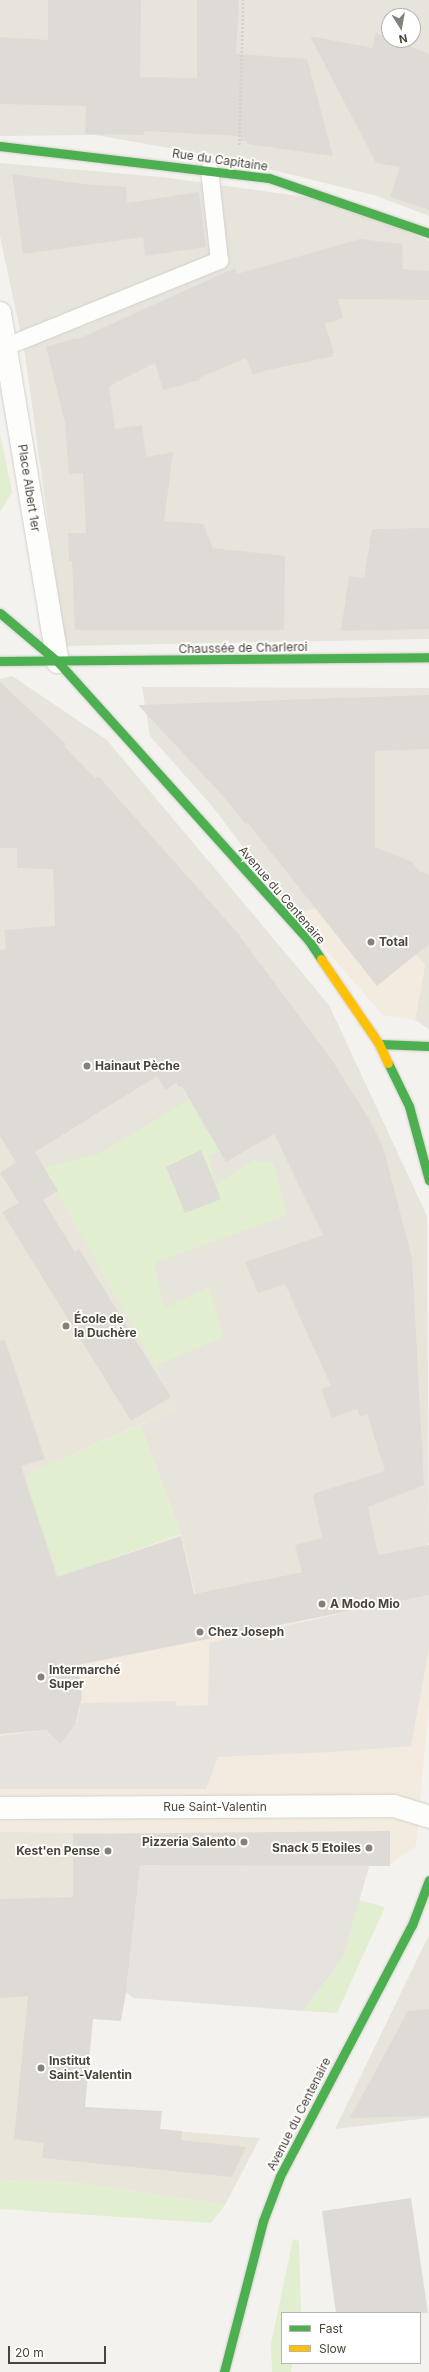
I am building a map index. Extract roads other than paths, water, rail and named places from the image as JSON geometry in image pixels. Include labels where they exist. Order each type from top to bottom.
[{"type":"main road","name":"Rue du Capitaine","points":[[0,146],[269,178],[429,233]]},
{"type":"main road","name":"Avenue du Centenaire","points":[[0,613],[58,662],[309,941],[379,1044],[409,1106],[429,1180]]},
{"type":"main road","name":"Chaussée de Charleroi","points":[[0,661],[58,662],[429,657]]},
{"type":"main road","points":[[379,1044],[429,1046]]},
{"type":"main road","name":"Avenue du Centenaire","points":[[224,2372],[263,2220],[280,2176],[291,2152],[412,1925],[429,1880]]},
{"type":"street","name":"Place Albert 1er","points":[[0,313],[58,662]]},
{"type":"street","name":"Rue Saint-Valentin","points":[[0,1808],[394,1806],[429,1817]]},
{"type":"lane","points":[[6,346],[219,260],[209,170]]},
{"type":"place","name":"Total","points":[[371,942]]},
{"type":"place","name":"Hainaut Pèche","points":[[87,1066]]},
{"type":"place","name":"École de la Duchère","points":[[66,1326]]},
{"type":"place","name":"A Modo Mio","points":[[322,1604]]},
{"type":"place","name":"Chez Joseph","points":[[200,1632]]},
{"type":"place","name":"Intermarché Super","points":[[41,1677]]},
{"type":"place","name":"Pizzeria Salento","points":[[244,1842]]},
{"type":"place","name":"Snack 5 Etoiles","points":[[369,1848]]},
{"type":"place","name":"Kest'en Pense","points":[[108,1851]]},
{"type":"place","name":"Institut Saint-Valentin","points":[[41,2068]]}]
